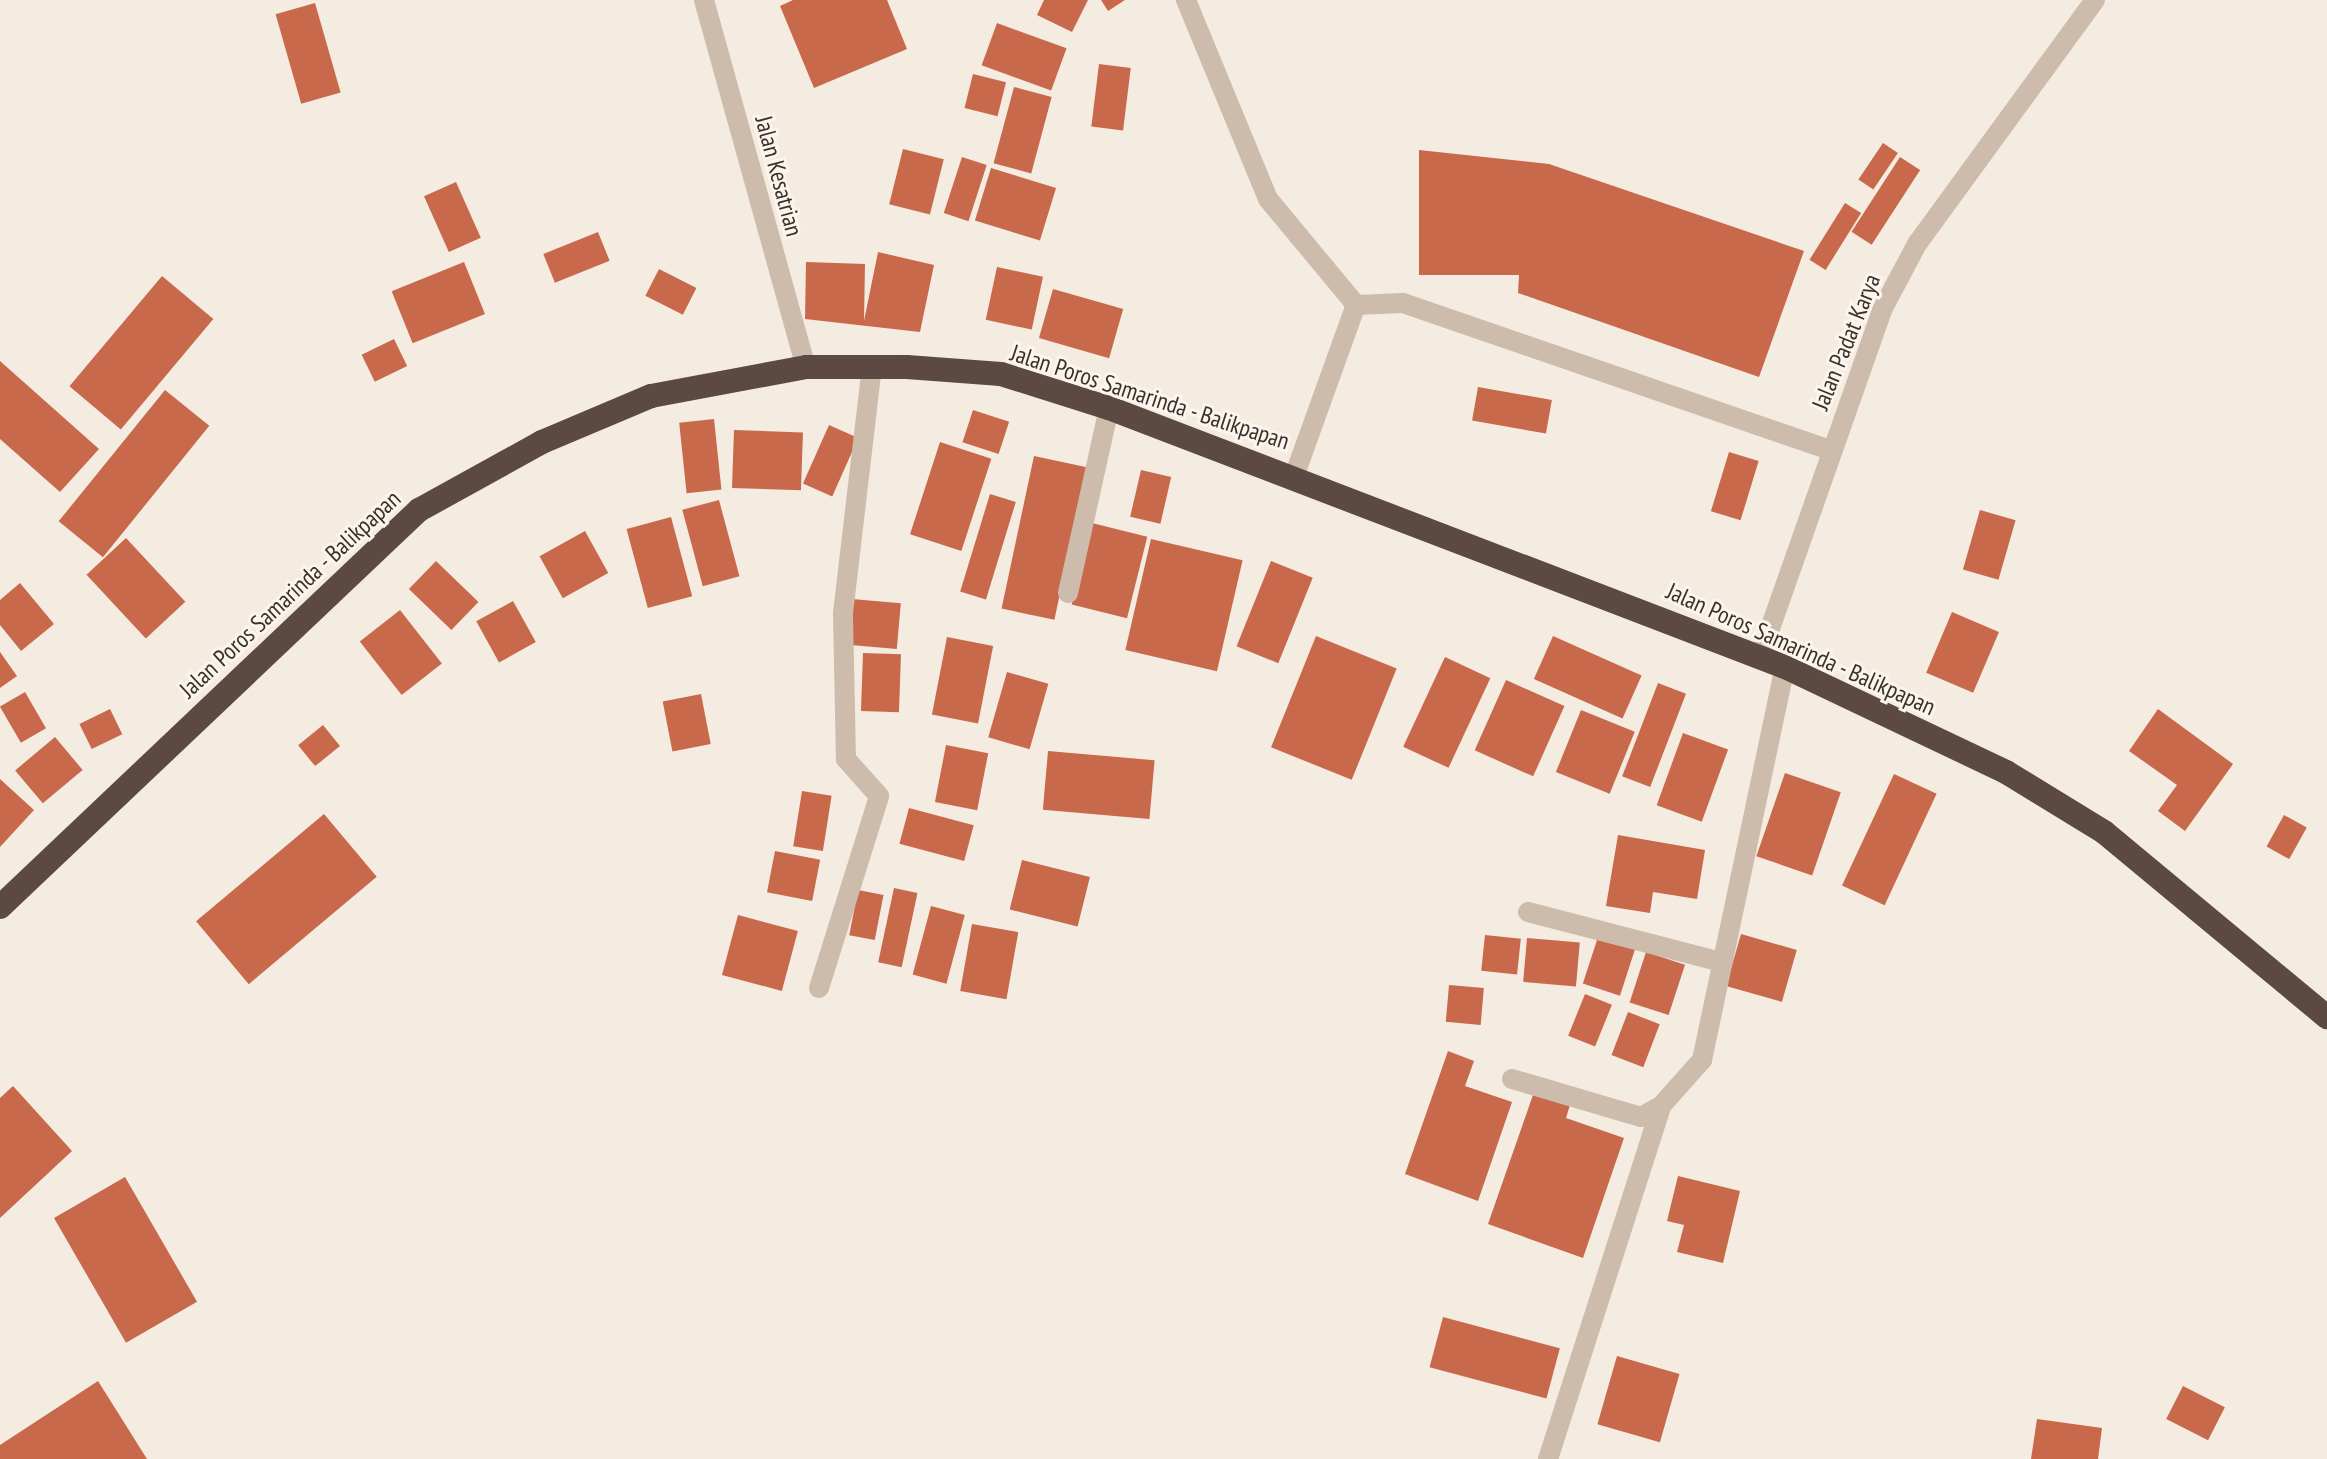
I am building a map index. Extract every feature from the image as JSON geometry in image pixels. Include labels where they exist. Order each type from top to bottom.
[{"type":"highway","name":"Jalan Poros Samarinda - Balikpapan","points":[[0,907],[419,510],[542,442],[651,396],[806,367],[872,367],[1001,374],[1109,408],[1295,474],[1785,667],[2006,772],[2104,832],[2327,1017]]},
{"type":"street","name":"Jalan Kesatrian","points":[[704,0],[806,367]]},
{"type":"street","points":[[1186,0],[1268,199],[1356,305]]},
{"type":"street","name":"Jalan Padat Karya","points":[[1760,657],[1882,310],[1917,244],[2095,0]]},
{"type":"street","points":[[1356,305],[1403,303],[1832,451]]},
{"type":"street","points":[[1295,474],[1356,305]]},
{"type":"street","points":[[819,988],[879,796],[846,759],[843,628],[872,367]]},
{"type":"street","points":[[1068,593],[1109,408]]},
{"type":"street","points":[[1512,1079],[1641,1117],[1661,1106],[1702,1060],[1785,667]]},
{"type":"street","points":[[1528,912],[1722,962]]},
{"type":"street","points":[[1548,1459],[1661,1106]]},
{"type":"building","points":[[793,0],[887,0],[907,49],[814,88],[780,6]]},
{"type":"building","points":[[1044,0],[1088,0],[1072,32],[1037,15]]},
{"type":"building","points":[[1101,0],[1125,0],[1108,11]]},
{"type":"building","points":[[315,3],[341,92],[301,104],[276,14]]},
{"type":"building","points":[[997,23],[1067,48],[1051,91],[982,65]]},
{"type":"building","points":[[1099,64],[1131,68],[1123,130],[1091,127]]},
{"type":"building","points":[[973,74],[1006,82],[998,116],[965,108]]},
{"type":"building","points":[[1014,87],[1052,97],[1031,173],[994,163]]},
{"type":"building","points":[[1883,143],[1898,153],[1873,190],[1858,179]]},
{"type":"building","points":[[903,149],[944,159],[930,214],[889,204]]},
{"type":"building","points":[[1419,150],[1549,164],[1804,251],[1759,377],[1518,293],[1519,275],[1419,275]]},
{"type":"building","points":[[962,157],[987,165],[968,221],[944,213]]},
{"type":"building","points":[[1900,157],[1920,170],[1872,245],[1852,232]]},
{"type":"building","points":[[991,168],[1056,188],[1040,240],[975,221]]},
{"type":"building","points":[[456,182],[481,238],[449,252],[424,196]]},
{"type":"building","points":[[1845,203],[1861,213],[1826,270],[1809,260]]},
{"type":"building","points":[[598,232],[610,261],[555,283],[543,254]]},
{"type":"building","points":[[878,252],[934,265],[920,332],[805,319],[806,262],[865,264],[864,321]]},
{"type":"building","points":[[464,262],[485,314],[413,343],[392,291]]},
{"type":"building","points":[[997,267],[1043,277],[1032,330],[986,320]]},
{"type":"building","points":[[659,269],[696,288],[683,315],[645,296]]},
{"type":"building","points":[[162,276],[213,319],[121,429],[69,386]]},
{"type":"building","points":[[1053,289],[1123,309],[1109,358],[1039,338]]},
{"type":"building","points":[[394,339],[407,366],[375,382],[362,355]]},
{"type":"building","points":[[0,361],[99,449],[60,492],[0,439]]},
{"type":"building","points":[[1478,387],[1552,400],[1546,434],[1472,420]]},
{"type":"building","points":[[165,390],[209,426],[103,557],[59,521]]},
{"type":"building","points":[[973,410],[1009,422],[999,454],[962,442]]},
{"type":"building","points":[[714,419],[721,490],[687,493],[679,423]]},
{"type":"building","points":[[829,425],[858,438],[832,496],[803,483]]},
{"type":"building","points":[[734,430],[803,432],[801,490],[732,488]]},
{"type":"building","points":[[940,442],[991,459],[961,551],[910,534]]},
{"type":"building","points":[[1729,452],[1759,461],[1741,520],[1711,511]]},
{"type":"building","points":[[1034,456],[1087,467],[1054,620],[1002,609]]},
{"type":"building","points":[[1141,470],[1171,477],[1160,524],[1130,517]]},
{"type":"building","points":[[990,494],[1016,502],[986,599],[960,592]]},
{"type":"building","points":[[719,500],[739,576],[703,586],[682,510]]},
{"type":"building","points":[[1980,510],[2016,520],[1998,580],[1963,570]]},
{"type":"building","points":[[671,517],[692,596],[648,608],[627,529]]},
{"type":"building","points":[[1092,523],[1147,537],[1127,618],[1072,605]]},
{"type":"building","points":[[585,531],[608,573],[563,598],[540,556]]},
{"type":"building","points":[[126,538],[185,602],[146,638],[87,575]]},
{"type":"building","points":[[1151,539],[1243,560],[1217,671],[1125,650]]},
{"type":"building","points":[[436,561],[478,602],[451,630],[409,589]]},
{"type":"building","points":[[1271,561],[1313,578],[1278,663],[1237,646]]},
{"type":"building","points":[[20,583],[54,624],[21,651],[0,625],[0,600]]},
{"type":"building","points":[[852,599],[901,603],[897,649],[848,645]]},
{"type":"building","points":[[513,601],[536,642],[499,662],[476,621]]},
{"type":"building","points":[[400,610],[442,664],[402,695],[360,641]]},
{"type":"building","points":[[1952,612],[1999,632],[1973,693],[1926,673]]},
{"type":"building","points":[[1316,636],[1397,669],[1352,780],[1271,747]]},
{"type":"building","points":[[1553,636],[1642,675],[1622,718],[1534,679]]},
{"type":"building","points":[[947,637],[993,646],[978,724],[932,715]]},
{"type":"building","points":[[0,652],[17,676],[0,688]]},
{"type":"building","points":[[863,653],[901,654],[899,712],[861,711]]},
{"type":"building","points":[[1445,657],[1490,678],[1448,768],[1403,747]]},
{"type":"building","points":[[1007,672],[1048,684],[1030,749],[988,737]]},
{"type":"building","points":[[1506,680],[1564,706],[1533,776],[1475,750]]},
{"type":"building","points":[[1658,683],[1686,694],[1650,787],[1622,776]]},
{"type":"building","points":[[25,692],[46,728],[21,743],[0,706]]},
{"type":"building","points":[[701,694],[711,744],[672,752],[663,701]]},
{"type":"building","points":[[110,709],[122,734],[92,749],[79,724]]},
{"type":"building","points":[[2158,709],[2233,764],[2185,831],[2158,811],[2177,785],[2129,751]]},
{"type":"building","points":[[1581,710],[1635,732],[1610,794],[1556,772]]},
{"type":"building","points":[[323,725],[340,746],[315,766],[298,745]]},
{"type":"building","points":[[1683,733],[1728,749],[1702,822],[1657,805]]},
{"type":"building","points":[[55,737],[83,770],[43,803],[15,770]]},
{"type":"building","points":[[946,745],[988,753],[977,810],[935,802]]},
{"type":"building","points":[[1048,751],[1155,760],[1149,819],[1043,810]]},
{"type":"building","points":[[1785,773],[1841,792],[1812,875],[1756,856]]},
{"type":"building","points":[[1894,774],[1937,794],[1885,905],[1842,885]]},
{"type":"building","points":[[0,779],[34,810],[0,847]]},
{"type":"building","points":[[802,791],[832,796],[823,851],[793,846]]},
{"type":"building","points":[[909,808],[974,825],[964,861],[899,844]]},
{"type":"building","points":[[324,814],[377,877],[249,984],[196,921]]},
{"type":"building","points":[[2284,815],[2307,828],[2289,859],[2267,846]]},
{"type":"building","points":[[1618,835],[1705,850],[1697,899],[1653,892],[1650,913],[1606,906]]},
{"type":"building","points":[[775,851],[820,860],[812,901],[767,892]]},
{"type":"building","points":[[1022,860],[1090,877],[1078,926],[1010,909]]},
{"type":"building","points":[[894,888],[917,893],[902,967],[878,962]]},
{"type":"building","points":[[858,890],[884,895],[875,940],[849,935]]},
{"type":"building","points":[[931,906],[965,915],[946,984],[913,975]]},
{"type":"building","points":[[738,915],[798,931],[782,991],[722,975]]},
{"type":"building","points":[[972,924],[1018,932],[1006,999],[960,991]]},
{"type":"building","points":[[1741,934],[1797,950],[1782,1002],[1726,986]]},
{"type":"building","points":[[1485,935],[1521,939],[1517,975],[1481,971]]},
{"type":"building","points":[[1598,937],[1635,949],[1620,996],[1583,984]]},
{"type":"building","points":[[1527,938],[1580,943],[1576,986],[1523,982]]},
{"type":"building","points":[[1646,952],[1685,965],[1669,1015],[1630,1002]]},
{"type":"building","points":[[1449,985],[1484,988],[1481,1025],[1446,1022]]},
{"type":"building","points":[[1585,994],[1612,1005],[1595,1047],[1568,1036]]},
{"type":"building","points":[[1628,1012],[1660,1024],[1643,1067],[1612,1055]]},
{"type":"building","points":[[1448,1051],[1474,1061],[1465,1086],[1512,1102],[1478,1201],[1405,1174]]},
{"type":"building","points":[[13,1086],[72,1151],[0,1218],[0,1098]]},
{"type":"building","points":[[1534,1092],[1570,1105],[1566,1118],[1624,1138],[1583,1258],[1488,1224]]},
{"type":"building","points":[[1678,1176],[1740,1191],[1723,1263],[1677,1252],[1684,1225],[1667,1221]]},
{"type":"building","points":[[125,1177],[197,1302],[126,1343],[54,1218]]},
{"type":"building","points":[[1443,1317],[1560,1348],[1546,1399],[1430,1367]]},
{"type":"building","points":[[1617,1356],[1679,1374],[1660,1442],[1597,1424]]},
{"type":"building","points":[[98,1381],[147,1459],[0,1459],[0,1445]]},
{"type":"building","points":[[2183,1386],[2225,1407],[2208,1440],[2166,1419]]},
{"type":"building","points":[[2037,1419],[2102,1428],[2098,1459],[2031,1459]]}]
